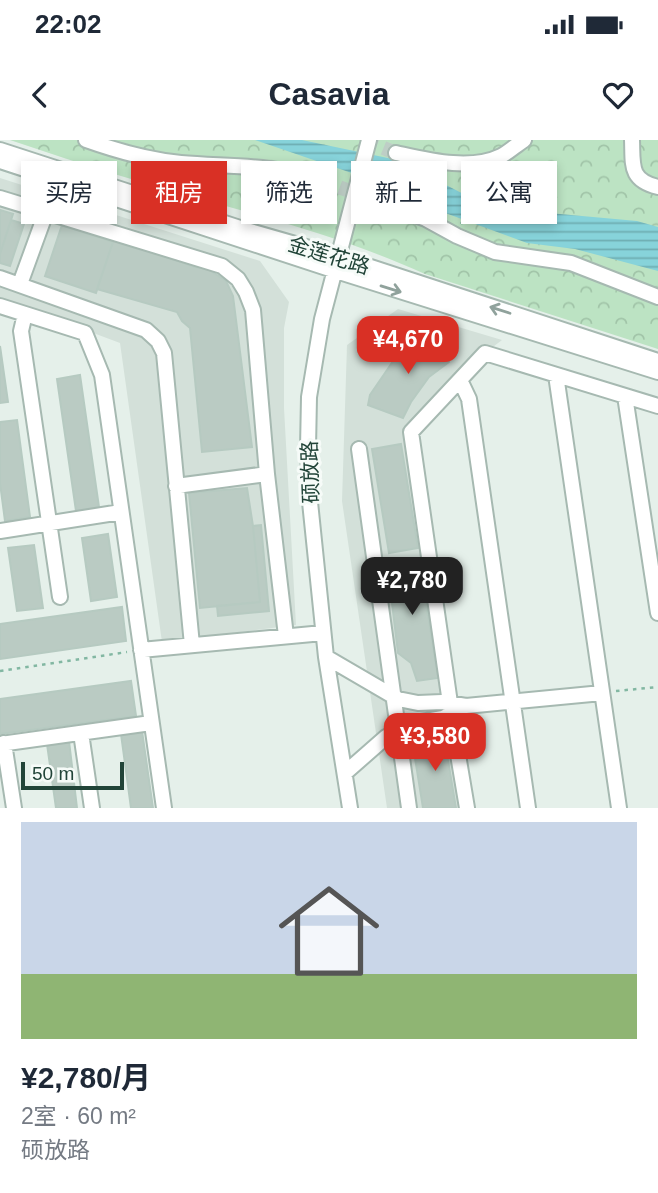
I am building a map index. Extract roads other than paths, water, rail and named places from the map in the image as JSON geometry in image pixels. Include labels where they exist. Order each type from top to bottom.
[{"type":"street","points":[[86,140],[118,151],[177,162],[241,166]]},
{"type":"street","name":"硕放路","points":[[350,808],[323,633],[310,502],[308,448],[313,362],[335,263],[369,140]]},
{"type":"street","points":[[396,153],[467,163],[501,156],[524,140]]},
{"type":"street","points":[[632,140],[638,179],[658,187]]},
{"type":"street","name":"金莲花路","points":[[0,150],[26,161]]},
{"type":"street","name":"金莲花路","points":[[0,161],[21,166]]},
{"type":"street","name":"金莲花路","points":[[117,196],[179,219],[335,263],[658,361]]},
{"type":"street","points":[[0,198],[21,204]]},
{"type":"street","points":[[20,284],[42,224]]},
{"type":"street","points":[[85,224],[222,266],[238,279],[246,292],[256,326],[267,474],[286,636]]},
{"type":"street","points":[[435,224],[495,252],[571,263],[658,297]]},
{"type":"street","name":"金莲花路","points":[[335,263],[658,372]]},
{"type":"street","points":[[0,278],[146,330],[158,341],[164,354],[192,645]]},
{"type":"street","points":[[0,306],[85,333],[102,375],[163,808]]},
{"type":"street","points":[[25,314],[20,331],[60,597]]},
{"type":"street","points":[[467,808],[411,432],[485,353],[658,407]]},
{"type":"street","points":[[556,375],[619,808]]},
{"type":"street","points":[[460,380],[469,399],[528,808]]},
{"type":"street","points":[[625,396],[658,613]]},
{"type":"street","points":[[359,449],[409,808]]},
{"type":"street","points":[[176,486],[267,474]]},
{"type":"street","points":[[0,531],[121,512]]},
{"type":"street","points":[[141,650],[323,633]]},
{"type":"street","points":[[326,657],[392,695],[418,703],[450,708],[602,693]]},
{"type":"street","points":[[345,773],[386,737],[414,723],[443,718],[450,708]]},
{"type":"street","points":[[14,808],[2,743],[151,723]]},
{"type":"street","points":[[81,733],[92,808]]},
{"type":"water","points":[[255,140],[302,140],[402,161],[351,161],[351,173],[337,168],[337,161],[317,161]]},
{"type":"water","points":[[447,186],[461,193],[461,219],[447,214]]},
{"type":"water","points":[[557,214],[637,221],[658,227],[658,271],[575,249],[527,243],[475,224],[557,224]]},
{"type":"tunnel","points":[[364,140],[396,153]]},
{"type":"tunnel","points":[[337,186],[351,192]]}]
